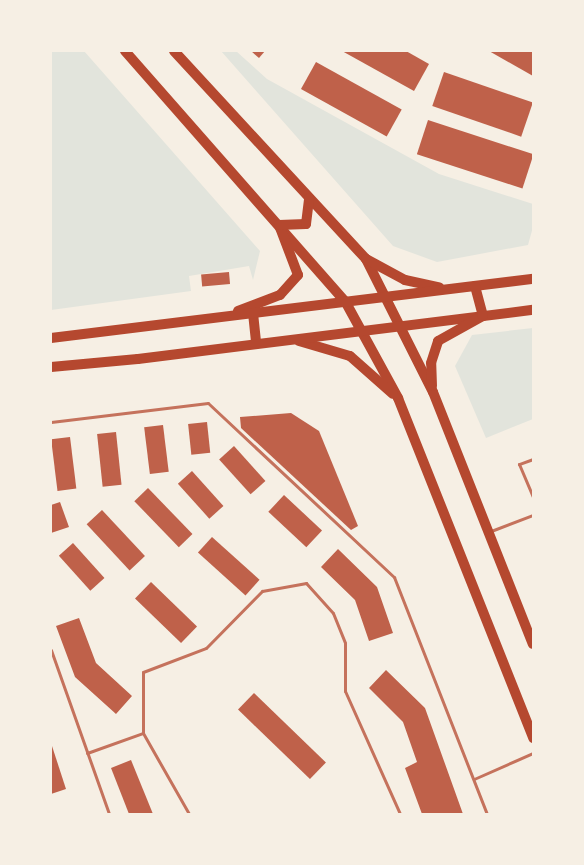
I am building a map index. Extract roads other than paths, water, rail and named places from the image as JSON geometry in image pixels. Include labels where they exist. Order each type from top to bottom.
[{"type":"main road","points":[[125,51],[345,302],[398,398],[533,738]]},
{"type":"main road","points":[[174,51],[366,260],[432,392],[533,644]]},
{"type":"main road","points":[[279,225],[306,224],[309,198]]},
{"type":"main road","points":[[223,317],[280,295],[298,275],[279,225]]},
{"type":"main road","points":[[366,260],[405,280],[448,289]]},
{"type":"main road","points":[[51,338],[533,279]]},
{"type":"main road","points":[[475,286],[483,316]]},
{"type":"main road","points":[[51,366],[293,340],[533,310]]},
{"type":"main road","points":[[252,313],[256,344]]},
{"type":"main road","points":[[432,392],[431,363],[438,341],[483,316]]},
{"type":"main road","points":[[293,340],[350,356],[398,398]]},
{"type":"lane","points":[[51,422],[208,403],[394,576],[487,814]]},
{"type":"lane","points":[[533,459],[519,464],[533,497]]},
{"type":"lane","points":[[488,532],[533,516]]},
{"type":"lane","points":[[189,814],[143,733],[143,672],[206,648],[262,591],[306,584],[333,612],[345,643],[345,691],[400,814]]},
{"type":"lane","points":[[51,650],[109,814]]},
{"type":"lane","points":[[87,753],[143,733]]},
{"type":"lane","points":[[474,779],[533,753]]}]
